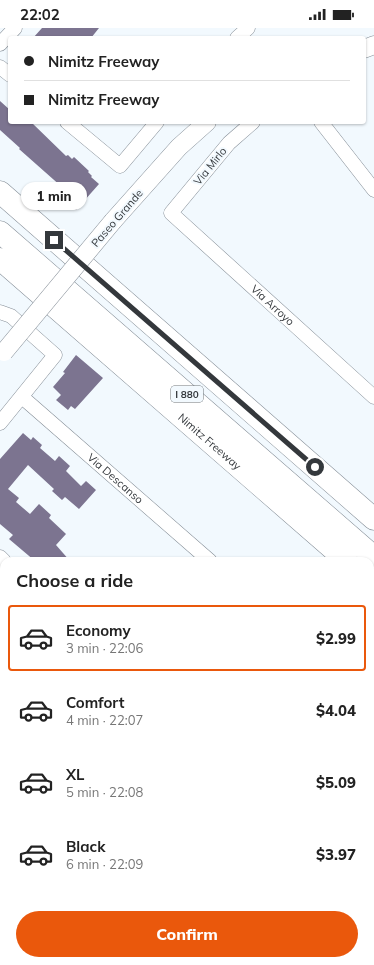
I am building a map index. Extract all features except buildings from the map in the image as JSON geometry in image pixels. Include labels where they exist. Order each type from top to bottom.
[{"type":"highway","name":"I 880","points":[[0,192],[374,519]]},
{"type":"highway","name":"I 880","points":[[0,232],[374,557]]},
{"type":"highway","name":"Nimitz Freeway","points":[[0,259],[343,557]]},
{"type":"street","points":[[0,44],[15,28]]},
{"type":"street","points":[[239,36],[248,28]]},
{"type":"street","points":[[0,67],[8,73]]},
{"type":"street","points":[[69,124],[120,166],[155,124]]},
{"type":"street","name":"Paseo Grande","points":[[2,354],[179,146],[205,124]]},
{"type":"street","name":"Via Mirlo","points":[[171,213],[229,143],[250,124]]},
{"type":"street","points":[[323,124],[374,190]]},
{"type":"street","name":"Via Arroyo","points":[[171,213],[374,397]]},
{"type":"street","points":[[0,312],[11,316],[55,355],[0,423]]},
{"type":"street","name":"Via Descanso","points":[[22,397],[205,557]]},
{"type":"route","points":[[54,240],[315,467]]}]
